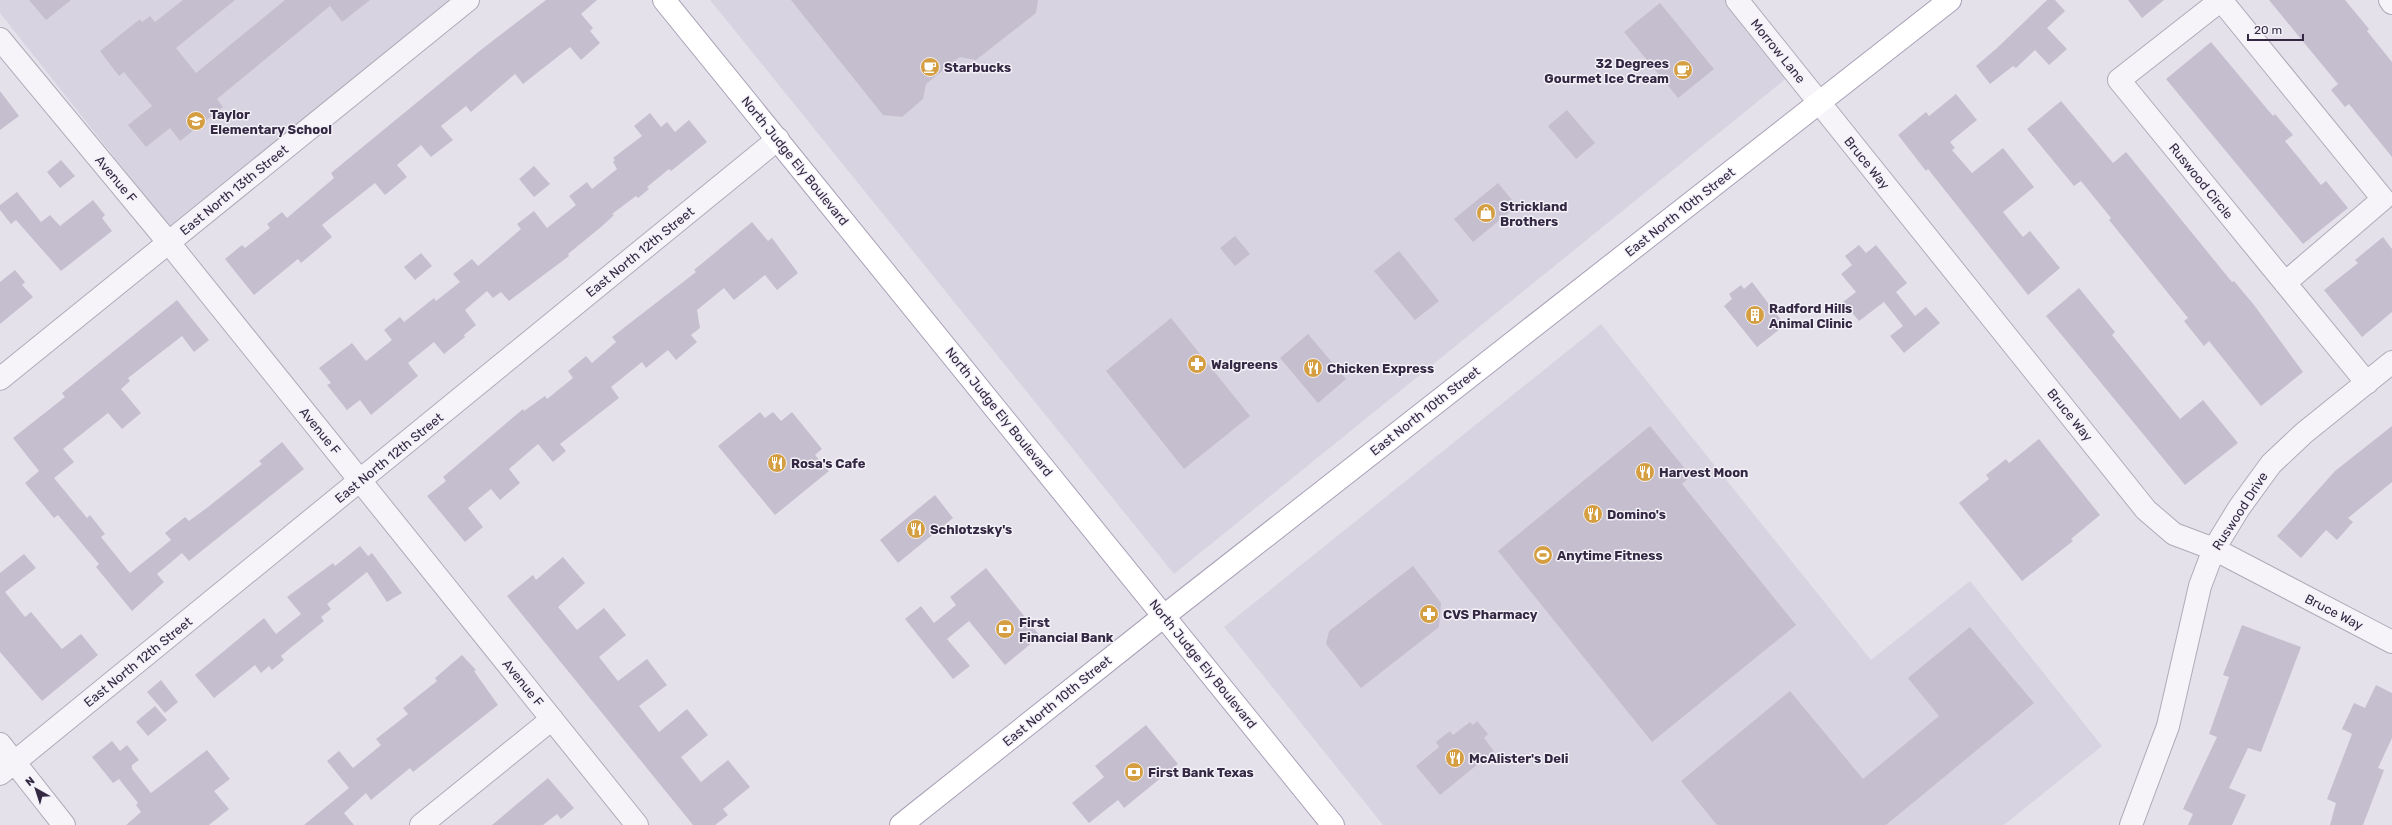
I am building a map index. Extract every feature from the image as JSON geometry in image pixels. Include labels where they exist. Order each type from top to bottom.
[{"type":"main road","name":"North Judge Ely Boulevard","points":[[664,0],[1333,825]]},
{"type":"main road","name":"East North 10th Street","points":[[901,825],[1164,616],[1950,0]]},
{"type":"street","name":"East North 13th Street","points":[[0,379],[468,0]]},
{"type":"street","name":"Morrow Lane","points":[[1737,0],[1819,103]]},
{"type":"street","points":[[2221,0],[2388,196],[2285,283]]},
{"type":"street","name":"Ruswood Circle","points":[[2221,0],[2119,80],[2367,383]]},
{"type":"street","name":"Avenue F","points":[[0,39],[169,243],[638,825]]},
{"type":"street","name":"Bruce Way","points":[[1819,103],[2146,510],[2174,534],[2214,549],[2392,642]]},
{"type":"street","name":"East North 12th Street","points":[[5,762],[361,481],[778,139]]},
{"type":"street","name":"Ruswood Drive","points":[[2131,825],[2168,726],[2200,586],[2214,549],[2239,508],[2271,464],[2304,433],[2392,362]]},
{"type":"street","points":[[421,825],[552,719]]},
{"type":"street","points":[[0,744],[5,762],[64,825]]},
{"type":"shaded area","name":"Taylor Elementary School","points":[[0,0],[456,0],[171,229],[0,13]]},
{"type":"shaded area","points":[[710,0],[1725,0],[1788,77],[1174,574]]},
{"type":"shaded area","points":[[1601,324],[1871,660],[1970,581],[2102,746],[2004,825],[1383,825],[1224,627]]},
{"type":"building","points":[[29,0],[71,0],[46,20]]},
{"type":"building","points":[[183,0],[235,0],[176,48],[196,73],[285,0],[370,0],[342,22],[330,6],[217,99],[223,107],[180,141],[170,128],[146,147],[128,125],[152,106],[124,72],[119,76],[100,51],[140,19],[142,22],[150,16],[155,22]]},
{"type":"building","points":[[546,0],[597,0],[581,14],[593,28],[590,31],[600,43],[581,60],[570,47],[523,84],[515,74],[471,112],[466,106],[441,126],[453,140],[431,157],[421,145],[397,165],[407,177],[385,195],[375,183],[322,225],[332,237],[301,263],[298,259],[254,295],[225,259],[242,245],[245,248],[270,228],[267,224],[282,212],[287,218],[334,178],[331,173],[482,49]]},
{"type":"building","points":[[791,0],[1038,0],[1036,13],[976,60],[960,57],[926,84],[923,99],[902,117],[883,115]]},
{"type":"building","points":[[2047,0],[2055,0],[2065,11],[2047,28],[2067,49],[2049,65],[2035,50],[2016,68],[2013,66],[1990,84],[1976,66]]},
{"type":"building","points":[[2128,0],[2164,0],[2142,18]]},
{"type":"building","points":[[2269,0],[2345,0],[2369,29],[2367,31],[2392,62],[2392,157],[2349,104],[2345,107],[2331,90],[2338,84]]},
{"type":"building","points":[[1660,3],[1714,69],[1678,98],[1624,32]]},
{"type":"building","points":[[2211,42],[2273,116],[2275,114],[2293,135],[2285,141],[2321,185],[2326,181],[2348,208],[2303,244],[2166,79]]},
{"type":"building","points":[[0,91],[19,116],[0,130]]},
{"type":"building","points":[[1956,94],[1977,120],[1950,142],[1955,148],[1952,150],[1972,173],[2003,148],[2034,187],[2003,212],[2023,237],[2030,231],[2060,268],[2028,295],[1928,169],[1926,171],[1898,135],[1926,112],[1929,116]]},
{"type":"building","points":[[2061,101],[2113,163],[2126,152],[2232,282],[2234,281],[2254,305],[2303,372],[2261,406],[2209,341],[2204,346],[2184,321],[2188,318],[2109,220],[2111,218],[2081,181],[2074,186],[2027,129]]},
{"type":"building","points":[[1567,110],[1595,143],[1576,159],[1548,126]]},
{"type":"building","points":[[650,113],[661,127],[667,122],[675,132],[689,120],[707,142],[671,171],[669,169],[647,187],[649,189],[638,198],[636,196],[612,214],[614,215],[568,254],[569,256],[509,301],[501,292],[493,298],[487,291],[465,310],[476,325],[464,335],[465,337],[444,354],[434,342],[408,363],[418,376],[371,415],[360,400],[347,410],[327,385],[331,383],[319,368],[352,343],[366,361],[392,340],[384,330],[400,317],[404,322],[434,298],[436,301],[460,282],[453,274],[472,259],[478,266],[521,229],[517,224],[534,211],[547,228],[576,205],[569,196],[587,182],[592,189],[617,169],[613,162],[615,160],[613,158],[642,136],[634,126]]},
{"type":"building","points":[[61,160],[75,176],[60,188],[47,172]]},
{"type":"building","points":[[534,166],[550,184],[534,197],[519,179]]},
{"type":"building","name":"Strickland Brothers","points":[[1498,183],[1517,206],[1473,242],[1454,219]]},
{"type":"building","points":[[17,192],[41,222],[50,215],[60,226],[93,200],[105,215],[102,218],[112,231],[61,271],[16,220],[11,224],[0,210],[0,205]]},
{"type":"building","points":[[752,222],[768,241],[772,238],[798,273],[777,290],[765,275],[734,300],[724,288],[697,310],[700,328],[691,335],[697,342],[676,360],[668,350],[646,368],[642,362],[611,387],[619,398],[560,444],[566,451],[553,462],[538,444],[509,469],[520,483],[500,500],[491,489],[468,508],[483,527],[465,542],[427,496],[446,481],[443,477],[523,409],[524,411],[545,396],[547,399],[573,378],[568,371],[586,356],[592,363],[616,342],[612,337],[696,272],[694,270]]},
{"type":"building","points":[[1235,236],[1250,254],[1235,266],[1220,248]]},
{"type":"building","points":[[2383,237],[2392,249],[2392,312],[2362,337],[2324,290],[2358,263],[2355,260]]},
{"type":"building","points":[[1859,245],[1866,253],[1876,245],[1907,283],[1896,292],[1915,316],[1926,307],[1940,323],[1904,353],[1890,336],[1903,326],[1884,302],[1859,321],[1843,302],[1856,292],[1841,274],[1852,265],[1845,256]]},
{"type":"building","points":[[1399,251],[1439,301],[1415,320],[1374,271]]},
{"type":"building","points":[[421,253],[432,266],[415,280],[404,267]]},
{"type":"building","points":[[15,270],[25,282],[22,285],[33,297],[0,324],[0,282]]},
{"type":"building","name":"Radford Hills Animal Clinic","points":[[1752,282],[1785,325],[1757,347],[1724,306],[1732,299],[1729,294],[1741,285],[1744,289]]},
{"type":"building","points":[[2079,288],[2115,332],[2112,335],[2180,419],[2203,400],[2238,443],[2185,485],[2046,316]]},
{"type":"building","points":[[177,300],[209,340],[194,352],[182,336],[128,378],[130,381],[121,389],[141,413],[122,429],[108,413],[63,449],[74,462],[54,478],[87,518],[90,515],[105,534],[101,537],[130,573],[171,540],[165,533],[185,517],[189,521],[208,507],[262,464],[259,461],[282,442],[304,469],[189,561],[182,553],[157,574],[164,582],[132,611],[96,567],[99,564],[58,515],[54,518],[25,483],[39,471],[13,438],[65,397],[62,393]]},
{"type":"building","name":"Walgreens","points":[[1171,318],[1250,416],[1184,469],[1106,371]]},
{"type":"building","name":"Chicken Express","points":[[1308,334],[1346,379],[1318,403],[1280,358]]},
{"type":"building","name":"Rosa's Cafe","points":[[760,412],[765,418],[773,412],[781,421],[792,412],[822,449],[815,455],[829,471],[775,515],[718,446]]},
{"type":"building","points":[[1650,426],[1691,476],[1682,484],[1796,625],[1652,742],[1498,551]]},
{"type":"building","points":[[2392,426],[2392,482],[2348,518],[2353,522],[2337,540],[2326,530],[2301,558],[2277,536],[2335,471]]},
{"type":"building","points":[[2039,439],[2100,515],[2071,539],[2073,541],[2022,581],[1959,503],[1989,479],[1986,475],[2006,459],[2009,463]]},
{"type":"building","name":"Schlotzsky's","points":[[935,495],[953,518],[898,563],[880,540]]},
{"type":"building","points":[[360,546],[368,556],[372,553],[402,593],[387,602],[367,572],[327,604],[331,609],[321,617],[324,621],[281,656],[284,660],[272,670],[269,666],[261,673],[255,665],[214,698],[195,675],[264,618],[276,634],[301,614],[287,597],[333,563],[335,566]]},
{"type":"building","points":[[24,554],[36,568],[5,592],[25,617],[31,612],[62,649],[81,634],[98,655],[42,701],[0,652],[0,573]]},
{"type":"building","points":[[563,557],[585,583],[558,607],[577,630],[604,608],[626,635],[599,657],[618,681],[647,659],[667,685],[639,706],[659,732],[687,709],[708,735],[681,757],[701,782],[728,760],[750,787],[723,809],[728,815],[715,825],[693,825],[507,596],[533,575],[536,580]]},
{"type":"building","name":"CVS Pharmacy","points":[[1413,566],[1441,603],[1439,627],[1361,688],[1326,644],[1329,631]]},
{"type":"building","name":"First Financial Bank","points":[[986,568],[1040,636],[1005,665],[969,621],[947,639],[970,666],[953,679],[905,619],[921,606],[934,623],[956,605],[950,597]]},
{"type":"building","points":[[2242,625],[2301,647],[2261,752],[2248,748],[2229,788],[2246,795],[2232,825],[2188,825],[2193,814],[2183,809],[2217,737],[2209,734],[2229,677],[2223,675]]},
{"type":"building","points":[[1970,627],[2034,703],[1886,825],[1717,825],[1681,781],[1790,691],[1863,779],[1939,716],[1908,678]]},
{"type":"building","points":[[462,655],[476,670],[474,671],[498,705],[413,772],[410,768],[371,800],[366,793],[344,813],[354,825],[304,825],[349,788],[327,761],[339,751],[353,768],[381,745],[376,739],[408,714],[403,708],[437,681],[435,678]]},
{"type":"building","points":[[161,680],[178,702],[165,713],[147,692]]},
{"type":"building","points":[[2376,685],[2392,693],[2392,738],[2378,768],[2384,770],[2363,825],[2330,825],[2336,803],[2327,799],[2352,734],[2342,729],[2354,703],[2365,708]]},
{"type":"building","points":[[155,706],[167,720],[148,736],[136,722]]},
{"type":"building","name":"McAlister's Deli","points":[[1477,721],[1488,734],[1484,738],[1494,751],[1440,795],[1416,766],[1439,747],[1436,742],[1450,731],[1453,735],[1470,722],[1473,725]]},
{"type":"building","name":"First Bank Texas","points":[[1146,725],[1178,764],[1124,808],[1118,800],[1089,823],[1072,803],[1104,777],[1095,766]]},
{"type":"building","points":[[112,741],[120,751],[127,745],[139,760],[132,765],[132,769],[151,793],[207,750],[230,779],[214,791],[229,809],[209,825],[126,825],[141,812],[136,805],[138,803],[119,779],[113,783],[92,757]]},
{"type":"building","points":[[548,778],[574,808],[561,819],[557,814],[543,825],[492,825]]},
{"type":"place","name":"Starbucks","points":[[930,67]]},
{"type":"place","name":"32 Degrees Gourmet Ice Cream","points":[[1683,70]]},
{"type":"place","name":"Taylor Elementary School","points":[[196,121]]},
{"type":"place","name":"Strickland Brothers","points":[[1486,213]]},
{"type":"place","name":"Radford Hills Animal Clinic","points":[[1755,315]]},
{"type":"place","name":"Walgreens","points":[[1197,364]]},
{"type":"place","name":"Chicken Express","points":[[1313,368]]},
{"type":"place","name":"Rosa's Cafe","points":[[777,463]]},
{"type":"place","name":"Harvest Moon","points":[[1645,472]]},
{"type":"place","name":"Domino's","points":[[1593,514]]},
{"type":"place","name":"Schlotzsky's","points":[[916,529]]},
{"type":"place","name":"Anytime Fitness","points":[[1543,555]]},
{"type":"place","name":"CVS Pharmacy","points":[[1429,614]]},
{"type":"place","name":"First Financial Bank","points":[[1005,629]]},
{"type":"place","name":"McAlister's Deli","points":[[1455,758]]},
{"type":"place","name":"First Bank Texas","points":[[1134,772]]}]
